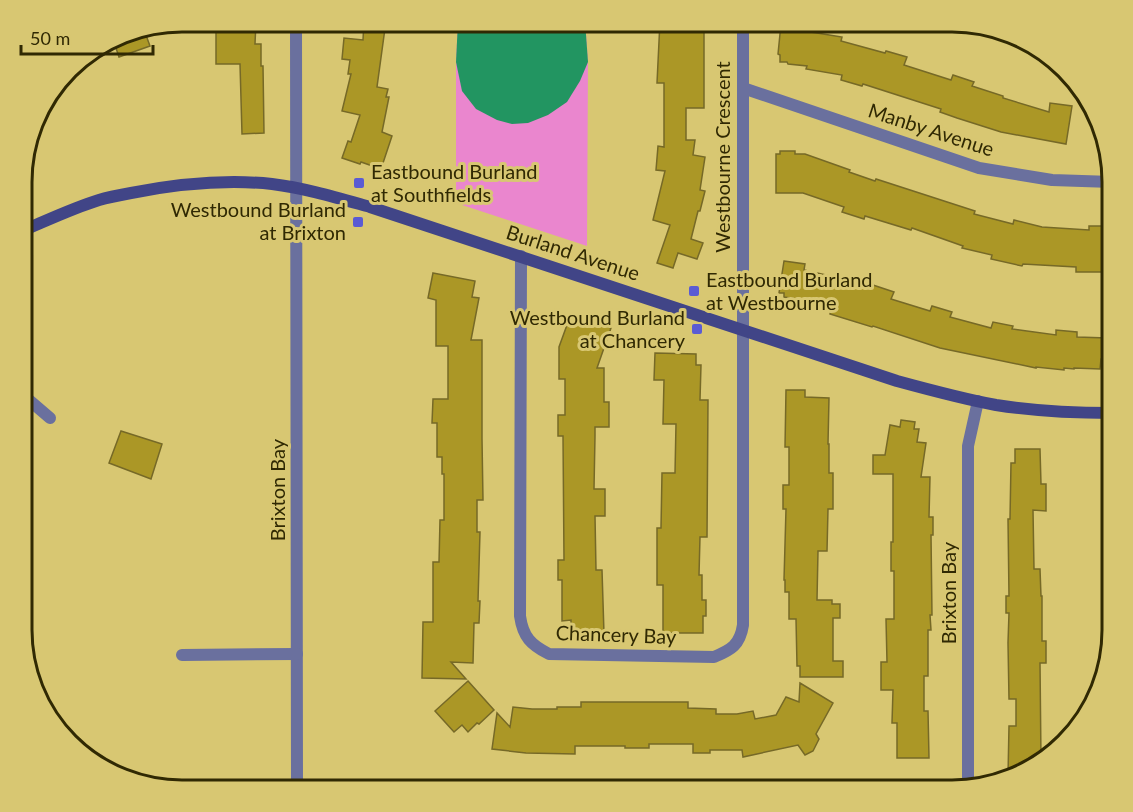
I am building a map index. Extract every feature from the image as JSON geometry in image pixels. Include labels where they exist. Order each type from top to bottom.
[{"type":"street","name":"Brixton Bay","points":[[296,32],[297,780]]},
{"type":"street","name":"Westbourne Crescent","points":[[743,32],[743,330]]},
{"type":"street","name":"Manby Avenue","points":[[743,88],[979,168],[1052,180],[1101,182]]},
{"type":"street","name":"Burland Avenue","points":[[32,227],[100,200],[186,184],[227,181],[273,184],[323,194],[370,207],[897,381],[997,405],[1047,411],[1101,412]]},
{"type":"street","name":"Chancery Bay","points":[[521,256],[520,616],[522,629],[528,640],[549,654],[714,657],[728,652],[742,635],[743,330]]},
{"type":"street","name":"Brixton Bay","points":[[968,779],[968,446],[978,401]]},
{"type":"street","points":[[32,403],[50,418]]},
{"type":"street","points":[[182,655],[297,654]]},
{"type":"shaded area","points":[[457,32],[586,32],[588,62],[587,246],[456,203]]},
{"type":"shaded area","points":[[457,32],[586,32],[588,62],[567,102],[548,115],[528,123],[512,124],[497,120],[476,109],[462,91],[456,62]]},
{"type":"building","points":[[216,32],[256,32],[255,44],[261,44],[261,66],[263,66],[264,133],[242,134],[240,64],[216,64]]},
{"type":"building","points":[[363,32],[384,32],[377,87],[388,89],[386,97],[389,97],[382,132],[392,136],[381,169],[342,158],[348,141],[351,142],[360,115],[342,111],[351,74],[348,74],[350,60],[342,59],[344,38],[363,40]]},
{"type":"building","points":[[659,32],[704,32],[704,108],[686,108],[686,140],[695,140],[693,155],[705,157],[700,190],[705,191],[691,239],[703,243],[697,259],[678,253],[673,268],[657,263],[670,225],[653,220],[665,171],[656,170],[658,146],[664,147],[664,83],[657,83]]},
{"type":"building","points":[[780,32],[811,32],[842,37],[841,41],[907,57],[904,65],[951,80],[953,75],[974,82],[972,86],[1003,96],[1003,98],[1049,112],[1050,103],[1072,106],[1066,144],[1001,132],[940,112],[941,109],[863,84],[862,86],[841,80],[842,75],[780,62],[778,54]]},
{"type":"building","points":[[146,36],[150,46],[119,57],[116,47]]},
{"type":"building","points":[[780,151],[795,151],[795,154],[805,154],[875,181],[876,179],[975,211],[974,214],[1013,224],[1014,220],[1042,227],[1089,230],[1089,226],[1101,226],[1101,272],[1076,272],[1076,267],[1023,264],[1022,266],[991,259],[992,255],[962,248],[963,246],[912,228],[911,230],[865,216],[864,219],[842,212],[844,207],[803,193],[776,193],[776,154],[780,154]]},
{"type":"building","points":[[784,261],[805,264],[804,270],[873,285],[894,292],[891,299],[930,311],[932,306],[952,312],[950,317],[991,328],[993,322],[1013,326],[1012,329],[1056,335],[1056,330],[1077,332],[1077,337],[1101,338],[1100,369],[1036,368],[940,348],[830,314],[831,309],[803,303],[804,300],[784,297],[784,293],[779,293]]},
{"type":"building","points":[[433,273],[475,281],[472,297],[479,298],[471,340],[482,340],[483,500],[477,500],[477,532],[480,532],[479,623],[474,623],[473,663],[451,662],[466,679],[422,678],[423,622],[433,622],[433,562],[439,562],[440,520],[444,520],[444,474],[442,474],[442,457],[437,457],[437,423],[432,423],[433,399],[448,399],[448,346],[436,346],[436,300],[428,298]]},
{"type":"building","points":[[571,314],[611,328],[597,368],[604,368],[604,402],[609,402],[609,427],[595,427],[594,489],[605,489],[605,516],[595,516],[596,570],[602,570],[604,634],[571,634],[571,620],[562,621],[562,580],[558,580],[558,560],[564,560],[563,436],[558,436],[558,415],[565,415],[565,379],[559,379],[559,347]]},
{"type":"building","points":[[655,353],[696,354],[696,365],[701,365],[700,400],[708,400],[707,537],[700,537],[699,575],[702,575],[702,600],[706,600],[703,633],[663,633],[663,585],[657,585],[657,528],[661,528],[662,473],[675,473],[676,424],[663,424],[664,380],[654,380]]},
{"type":"building","points":[[786,390],[805,390],[805,397],[829,398],[829,473],[833,473],[833,509],[828,509],[827,551],[818,551],[817,600],[832,600],[832,604],[840,604],[840,618],[833,618],[833,661],[843,661],[843,677],[800,677],[800,666],[797,666],[796,619],[789,619],[789,592],[785,592],[784,580],[786,509],[783,509],[783,485],[789,485],[789,447],[785,447]]},
{"type":"building","points":[[901,420],[915,422],[914,429],[919,429],[917,442],[926,443],[921,477],[930,477],[929,517],[933,517],[933,535],[931,535],[932,615],[930,615],[931,630],[928,630],[928,676],[924,676],[924,711],[928,711],[929,758],[897,758],[897,723],[892,723],[893,690],[881,690],[881,662],[887,662],[886,619],[894,619],[894,571],[891,571],[893,474],[873,474],[873,455],[885,455],[890,425],[900,427]]},
{"type":"building","points":[[121,431],[162,444],[151,479],[109,463]]},
{"type":"building","points":[[1015,449],[1040,449],[1041,484],[1046,484],[1046,511],[1033,510],[1034,569],[1040,569],[1042,641],[1046,641],[1046,663],[1040,663],[1041,750],[1008,769],[1009,726],[1016,726],[1016,699],[1009,699],[1009,613],[1006,613],[1006,596],[1009,596],[1008,519],[1010,519],[1011,463],[1015,463]]},
{"type":"building","points":[[468,681],[494,710],[468,732],[462,725],[454,732],[435,711]]},
{"type":"building","points":[[800,683],[833,703],[816,734],[819,739],[813,751],[805,755],[798,745],[743,757],[742,750],[710,750],[710,753],[693,753],[693,744],[649,744],[649,748],[575,746],[575,754],[526,753],[492,749],[497,713],[510,727],[513,707],[557,709],[557,707],[581,707],[581,702],[688,702],[688,708],[716,709],[716,714],[753,711],[755,719],[776,715],[786,697],[799,702]]},
{"type":"place","name":"Eastbound Burland at Southfields","points":[[359,183]]},
{"type":"place","name":"Westbound Burland at Brixton","points":[[358,222]]},
{"type":"place","name":"Eastbound Burland at Westbourne","points":[[694,291]]},
{"type":"place","name":"Westbound Burland at Chancery","points":[[697,329]]}]
